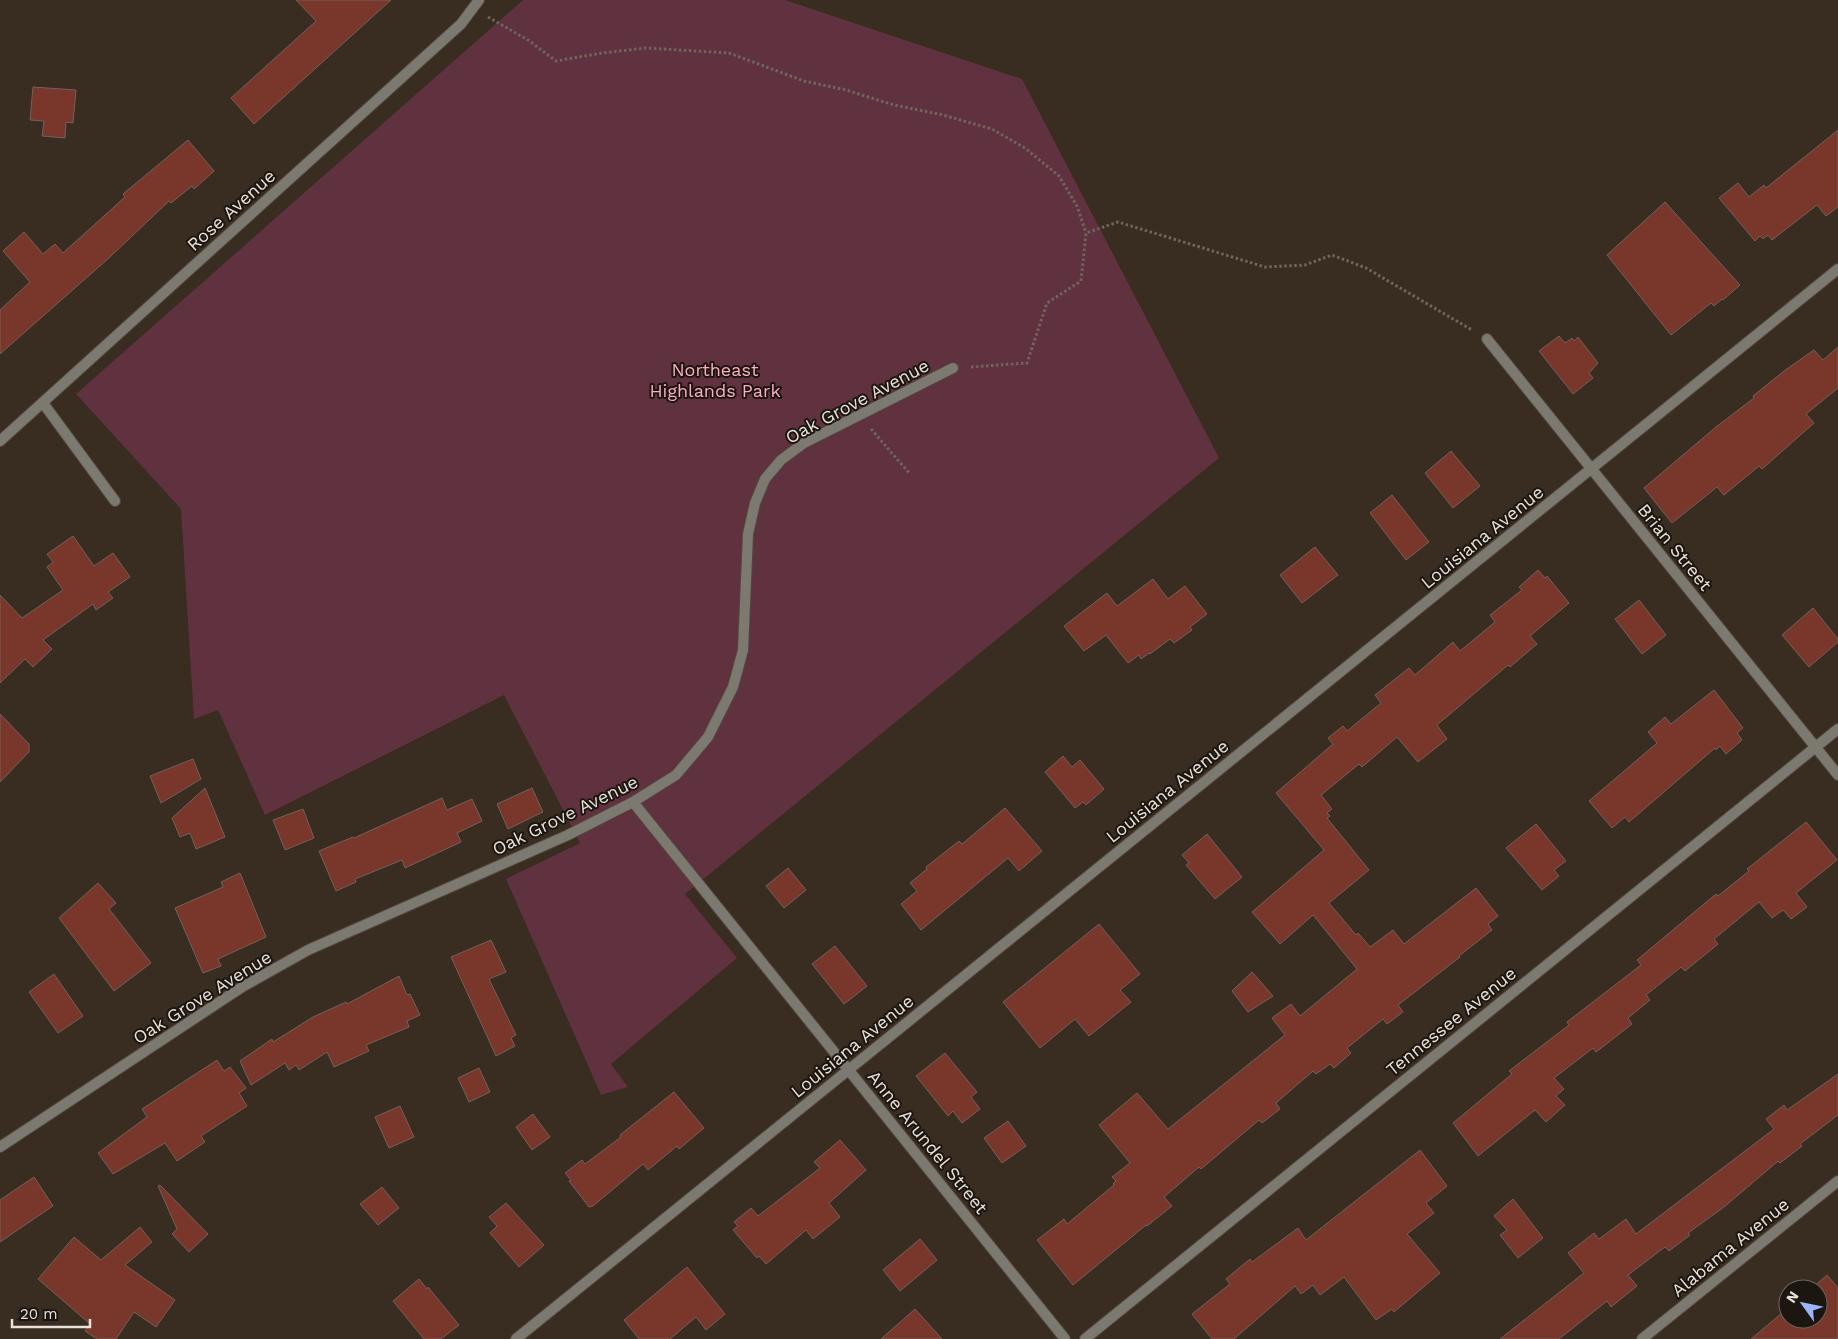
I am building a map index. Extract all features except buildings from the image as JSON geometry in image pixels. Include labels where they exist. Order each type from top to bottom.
[{"type":"street","name":"Rose Avenue","points":[[0,441],[461,24],[476,4]]},
{"type":"street","name":"Louisiana Avenue","points":[[516,1339],[1838,269]]},
{"type":"street","name":"Brian Street","points":[[1488,339],[1838,775]]},
{"type":"street","name":"Oak Grove Avenue","points":[[0,1147],[242,987],[308,950],[568,835],[633,802],[676,775],[708,737],[733,687],[743,650],[748,534],[755,503],[765,479],[781,460],[804,443],[953,368]]},
{"type":"street","points":[[43,403],[115,501]]},
{"type":"street","name":"Tennessee Avenue","points":[[1085,1339],[1838,729]]},
{"type":"street","name":"Anne Arundel Street","points":[[633,802],[1065,1339]]},
{"type":"street","name":"Alabama Avenue","points":[[1642,1339],[1838,1181]]},
{"type":"path","points":[[476,4],[556,61],[646,48],[729,53],[804,81],[992,128],[1025,148],[1059,176],[1078,206],[1086,233],[1081,281],[1047,303],[1027,363],[953,368]]},
{"type":"path","points":[[1086,233],[1118,222],[1265,267],[1305,265],[1332,255],[1366,268],[1488,339]]},
{"type":"path","points":[[859,415],[910,474]]},
{"type":"green space","name":"Northeast Highlands Park","points":[[523,0],[785,0],[1022,79],[1219,458],[685,894],[737,958],[611,1064],[628,1087],[601,1095],[506,879],[580,843],[504,695],[265,815],[218,710],[194,719],[181,509],[76,394]]}]
